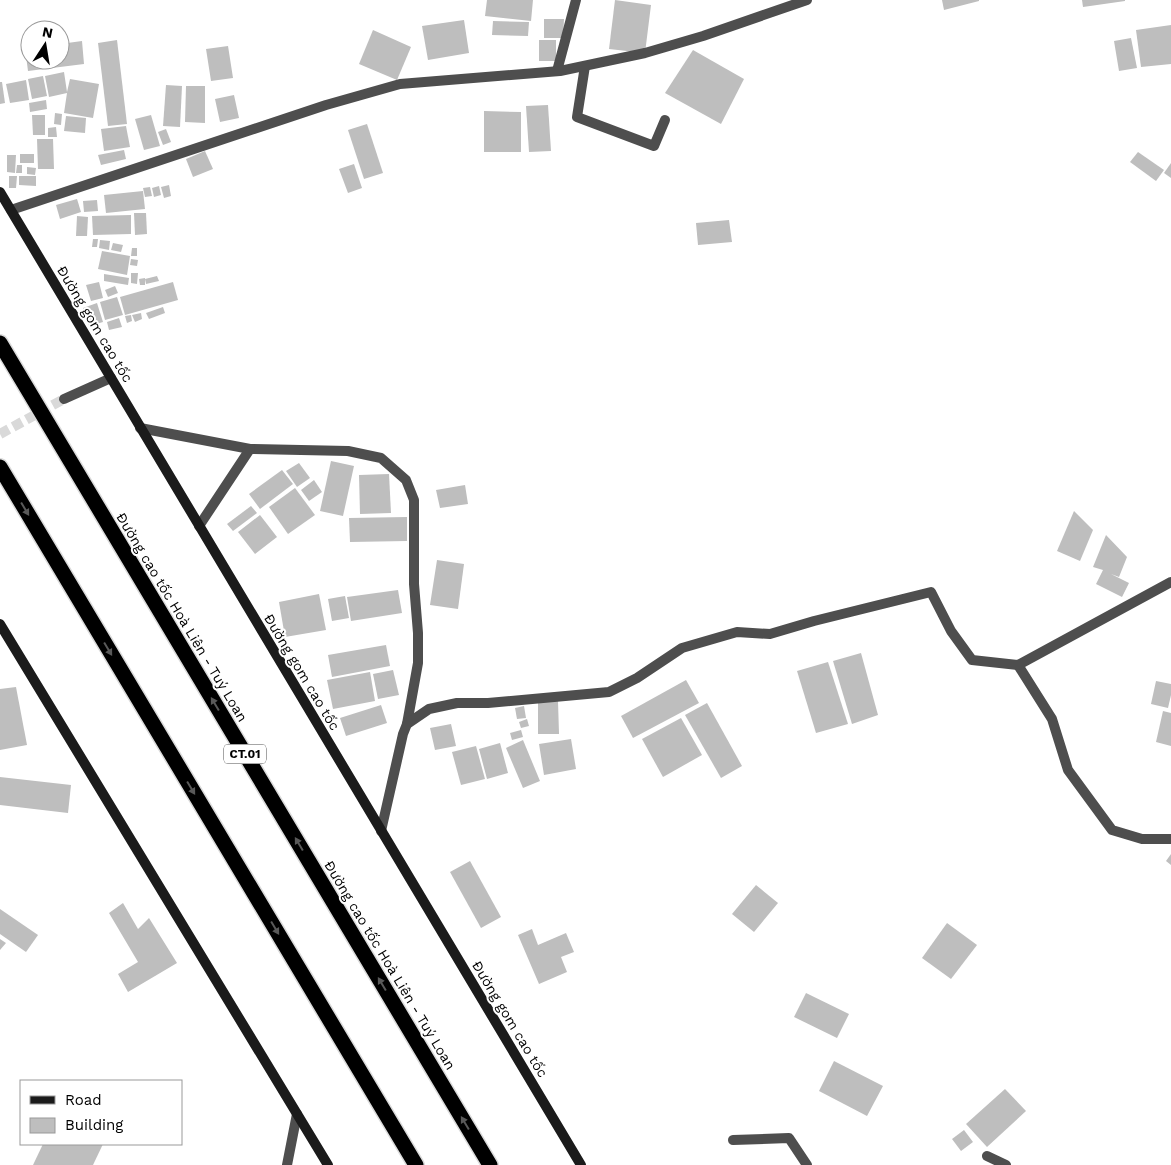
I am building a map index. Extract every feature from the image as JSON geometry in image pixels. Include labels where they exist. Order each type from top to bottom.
[{"type":"highway","name":"Đường cao tốc Hoà Liên - Tuý Loan","points":[[0,343],[490,1165]]},
{"type":"highway","points":[[0,467],[416,1165]]},
{"type":"main road","name":"Đường gom cao tốc","points":[[0,192],[580,1165]]},
{"type":"main road","points":[[0,624],[328,1165]]},
{"type":"street","points":[[557,71],[576,0]]},
{"type":"street","points":[[11,210],[316,108],[400,84],[557,71],[645,54],[704,36],[807,0]]},
{"type":"street","points":[[585,66],[577,117],[654,146],[665,120]]},
{"type":"street","points":[[64,399],[111,378]]},
{"type":"street","points":[[140,428],[250,449],[348,452],[381,458],[406,480],[414,500],[414,584],[418,655],[407,724],[403,734],[381,831]]},
{"type":"street","points":[[199,526],[250,449]]},
{"type":"street","points":[[407,724],[429,709],[457,703],[488,703],[609,692],[637,678],[682,648],[737,632],[770,634],[931,592],[951,631],[972,660],[1018,665],[1171,582]]},
{"type":"street","points":[[1018,665],[1052,720],[1068,770],[1112,830],[1142,839],[1171,839]]},
{"type":"street","points":[[287,1165],[297,1114]]},
{"type":"street","points":[[732,1140],[789,1138],[807,1165]]},
{"type":"street","points":[[987,1156],[1006,1165]]},
{"type":"building","points":[[487,0],[533,0],[531,21],[485,16]]},
{"type":"building","points":[[615,0],[651,5],[645,53],[609,49]]},
{"type":"building","points":[[942,0],[979,0],[979,1],[944,10]]},
{"type":"building","points":[[1082,0],[1125,0],[1125,1],[1083,7]]},
{"type":"building","points":[[544,19],[564,19],[563,38],[544,38]]},
{"type":"building","points":[[464,20],[469,53],[428,60],[422,26]]},
{"type":"building","points":[[493,21],[529,22],[528,36],[492,35]]},
{"type":"building","points":[[1171,25],[1171,64],[1141,67],[1136,30]]},
{"type":"building","points":[[373,30],[411,47],[397,80],[359,64]]},
{"type":"building","points":[[1131,38],[1137,68],[1119,71],[1114,41]]},
{"type":"building","points":[[117,40],[127,124],[108,126],[98,43]]},
{"type":"building","points":[[539,40],[556,40],[556,61],[539,61]]},
{"type":"building","points":[[82,41],[84,64],[70,66],[70,43]]},
{"type":"building","points":[[228,46],[233,78],[211,81],[206,49]]},
{"type":"building","points":[[693,50],[744,79],[721,124],[665,93]]},
{"type":"building","points":[[64,72],[67,92],[70,79],[99,84],[93,118],[64,113],[67,93],[49,97],[45,76]]},
{"type":"building","points":[[43,76],[47,96],[32,99],[28,79]]},
{"type":"building","points":[[26,80],[29,100],[10,103],[6,84]]},
{"type":"building","points":[[0,82],[2,82],[5,103],[0,104]]},
{"type":"building","points":[[166,85],[182,86],[180,127],[163,126]]},
{"type":"building","points":[[186,86],[205,86],[205,123],[185,122]]},
{"type":"building","points":[[234,95],[239,118],[220,122],[215,99]]},
{"type":"building","points":[[46,100],[47,109],[30,112],[29,103]]},
{"type":"building","points":[[548,105],[551,151],[529,152],[526,106]]},
{"type":"building","points":[[484,111],[521,112],[521,152],[484,152]]},
{"type":"building","points":[[55,113],[62,114],[61,125],[54,124]]},
{"type":"building","points":[[32,115],[45,115],[45,135],[33,135]]},
{"type":"building","points":[[151,115],[160,146],[144,150],[135,119]]},
{"type":"building","points":[[66,116],[86,118],[85,133],[64,131]]},
{"type":"building","points":[[367,124],[383,173],[364,179],[348,130]]},
{"type":"building","points":[[126,126],[130,147],[104,151],[101,129]]},
{"type":"building","points":[[56,127],[57,137],[48,137],[48,128]]},
{"type":"building","points":[[166,129],[171,142],[163,145],[158,132]]},
{"type":"building","points":[[37,139],[53,139],[54,169],[38,169]]},
{"type":"building","points":[[124,150],[126,159],[101,165],[98,155]]},
{"type":"building","points":[[205,151],[213,169],[193,177],[186,159]]},
{"type":"building","points":[[1138,152],[1164,170],[1156,181],[1130,162]]},
{"type":"building","points":[[20,154],[34,154],[34,163],[20,163]]},
{"type":"building","points":[[7,155],[16,155],[15,173],[7,172]]},
{"type":"building","points":[[1171,163],[1171,178],[1164,173]]},
{"type":"building","points":[[354,164],[362,188],[348,193],[339,169]]},
{"type":"building","points":[[17,165],[22,165],[22,173],[16,173]]},
{"type":"building","points":[[27,167],[36,168],[35,175],[27,174]]},
{"type":"building","points":[[9,176],[17,176],[16,188],[9,188]]},
{"type":"building","points":[[19,176],[36,176],[36,186],[19,185]]},
{"type":"building","points":[[169,185],[171,196],[164,198],[161,187]]},
{"type":"building","points":[[159,186],[161,195],[154,197],[152,188]]},
{"type":"building","points":[[150,187],[152,196],[145,197],[143,188]]},
{"type":"building","points":[[143,191],[145,209],[106,213],[104,195]]},
{"type":"building","points":[[77,199],[81,212],[60,219],[56,205]]},
{"type":"building","points":[[97,200],[98,211],[84,212],[83,201]]},
{"type":"building","points":[[134,213],[146,213],[147,234],[135,235]]},
{"type":"building","points":[[131,215],[131,234],[93,235],[92,216]]},
{"type":"building","points":[[77,216],[88,217],[87,236],[76,236]]},
{"type":"building","points":[[729,220],[732,242],[698,245],[696,223]]},
{"type":"building","points":[[93,239],[98,239],[97,247],[92,247]]},
{"type":"building","points":[[100,240],[110,241],[109,250],[99,248]]},
{"type":"building","points":[[113,243],[123,245],[121,252],[111,250]]},
{"type":"building","points":[[132,248],[137,248],[137,256],[131,256]]},
{"type":"building","points":[[102,251],[130,256],[127,275],[98,269]]},
{"type":"building","points":[[131,259],[138,260],[137,266],[130,265]]},
{"type":"building","points":[[131,273],[138,273],[137,284],[131,283]]},
{"type":"building","points":[[104,274],[129,278],[128,285],[104,281]]},
{"type":"building","points":[[157,276],[159,281],[146,284],[145,279]]},
{"type":"building","points":[[145,278],[145,285],[140,285],[139,279]]},
{"type":"building","points":[[99,282],[103,298],[91,301],[86,285]]},
{"type":"building","points":[[173,282],[178,300],[125,315],[120,297]]},
{"type":"building","points":[[115,286],[118,293],[108,297],[105,290]]},
{"type":"building","points":[[117,297],[123,315],[105,320],[100,302]]},
{"type":"building","points":[[97,303],[103,322],[89,326],[83,308]]},
{"type":"building","points":[[163,307],[165,313],[149,319],[146,313]]},
{"type":"building","points":[[141,313],[142,319],[135,322],[132,315]]},
{"type":"building","points":[[131,315],[132,321],[127,323],[125,316]]},
{"type":"building","points":[[119,318],[122,327],[109,330],[107,322]]},
{"type":"building","points":[[331,461],[354,466],[343,516],[320,511]]},
{"type":"building","points":[[299,463],[310,478],[297,487],[286,471]]},
{"type":"building","points":[[282,470],[293,484],[260,509],[249,494]]},
{"type":"building","points":[[389,474],[391,513],[360,514],[359,475]]},
{"type":"building","points":[[314,480],[322,492],[309,501],[301,490]]},
{"type":"building","points":[[465,485],[468,504],[440,508],[436,490]]},
{"type":"building","points":[[295,488],[315,515],[288,534],[269,507]]},
{"type":"building","points":[[251,506],[257,513],[233,531],[227,524]]},
{"type":"building","points":[[1074,511],[1093,530],[1080,561],[1057,551]]},
{"type":"building","points":[[260,515],[277,537],[255,554],[238,532]]},
{"type":"building","points":[[407,517],[407,541],[350,542],[349,518]]},
{"type":"building","points":[[1106,535],[1127,557],[1119,577],[1111,574],[1129,583],[1122,597],[1096,584],[1103,570],[1093,567]]},
{"type":"building","points":[[437,560],[464,564],[458,609],[430,605]]},
{"type":"building","points":[[398,590],[402,613],[351,621],[347,597]]},
{"type":"building","points":[[319,594],[326,630],[285,637],[279,602]]},
{"type":"building","points":[[345,596],[349,618],[332,621],[328,599]]},
{"type":"building","points":[[386,645],[390,666],[332,677],[328,655]]},
{"type":"building","points":[[861,653],[878,715],[852,724],[833,661]]},
{"type":"building","points":[[828,662],[848,724],[816,733],[797,671]]},
{"type":"building","points":[[393,670],[399,695],[378,699],[373,674]]},
{"type":"building","points":[[370,672],[375,701],[333,709],[327,680]]},
{"type":"building","points":[[686,680],[699,703],[633,738],[621,716]]},
{"type":"building","points":[[1156,681],[1171,684],[1168,708],[1151,704]]},
{"type":"building","points":[[16,687],[27,745],[0,750],[0,689]]},
{"type":"building","points":[[538,701],[558,701],[559,734],[538,734]]},
{"type":"building","points":[[707,703],[742,766],[721,778],[685,715]]},
{"type":"building","points":[[381,705],[387,723],[346,736],[340,718]]},
{"type":"building","points":[[524,706],[526,718],[517,719],[515,708]]},
{"type":"building","points":[[1163,711],[1171,713],[1171,746],[1156,742]]},
{"type":"building","points":[[681,718],[702,755],[663,777],[642,739]]},
{"type":"building","points":[[527,719],[529,726],[521,728],[519,722]]},
{"type":"building","points":[[451,724],[456,746],[435,750],[430,728]]},
{"type":"building","points":[[521,730],[523,737],[512,740],[510,733]]},
{"type":"building","points":[[571,739],[576,769],[544,775],[539,744]]},
{"type":"building","points":[[523,740],[540,781],[523,788],[506,748]]},
{"type":"building","points":[[500,743],[508,773],[487,779],[479,749]]},
{"type":"building","points":[[476,746],[485,779],[461,785],[452,752]]},
{"type":"building","points":[[0,777],[71,785],[68,813],[0,805]]},
{"type":"building","points":[[1171,854],[1171,865],[1166,861]]},
{"type":"building","points":[[470,861],[501,917],[481,928],[450,872]]},
{"type":"building","points":[[756,885],[778,903],[754,932],[732,914]]},
{"type":"building","points":[[123,903],[138,929],[149,918],[177,963],[128,992],[118,974],[138,962],[109,913]]},
{"type":"building","points":[[0,909],[38,935],[26,952],[0,934]]},
{"type":"building","points":[[947,923],[977,945],[951,979],[922,958]]},
{"type":"building","points":[[532,929],[538,945],[566,933],[574,952],[561,957],[567,972],[539,984],[518,935]]},
{"type":"building","points":[[0,939],[6,943],[0,950]]},
{"type":"building","points":[[806,993],[849,1014],[837,1038],[794,1017]]},
{"type":"building","points":[[834,1061],[883,1086],[867,1116],[819,1091]]},
{"type":"building","points":[[1005,1089],[1026,1111],[987,1147],[966,1124]]},
{"type":"building","points":[[964,1130],[973,1142],[961,1151],[952,1139]]},
{"type":"building","points":[[43,1145],[103,1145],[93,1165],[33,1165]]},
{"type":"tunnel","points":[[0,434],[64,399]]}]
